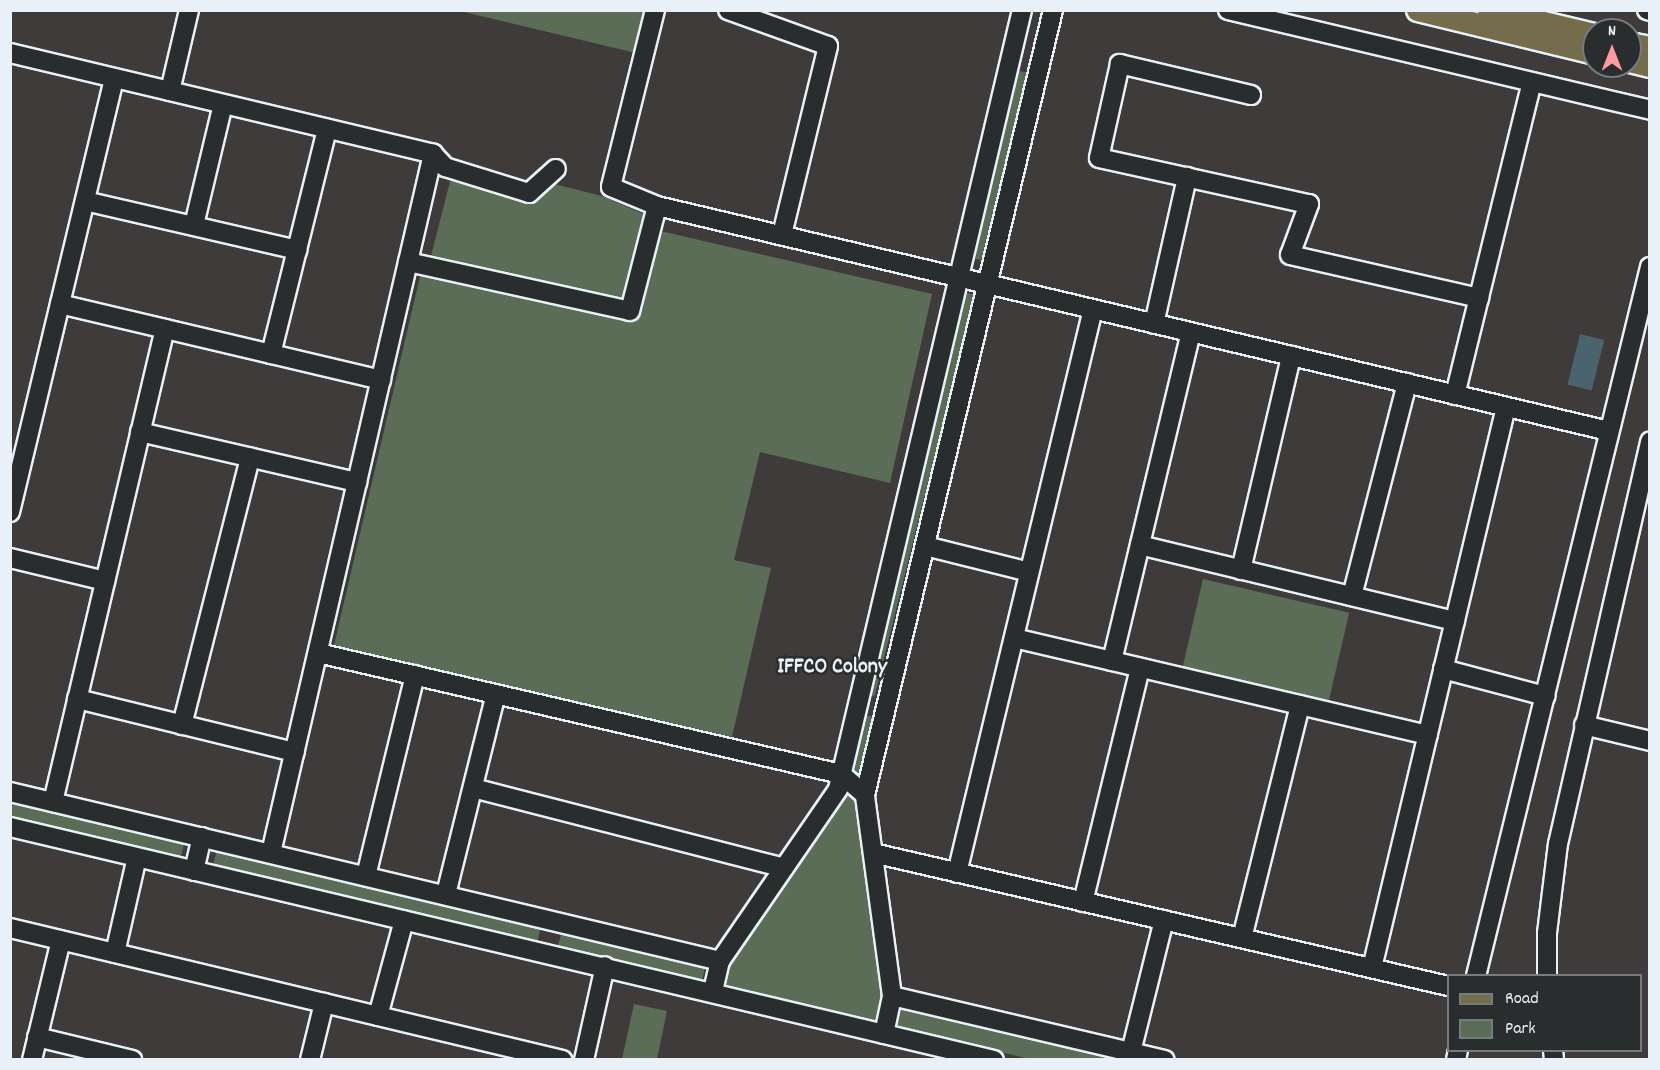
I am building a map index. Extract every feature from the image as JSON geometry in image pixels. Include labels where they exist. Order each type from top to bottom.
[{"type":"main road","points":[[1418,10],[1582,49]]},
{"type":"main road","points":[[1489,10],[1582,32]]},
{"type":"street","points":[[170,91],[189,10]]},
{"type":"street","points":[[655,10],[611,187],[657,206],[1609,431]]},
{"type":"street","points":[[728,10],[828,46],[782,236]]},
{"type":"street","points":[[713,991],[720,961],[838,789],[1022,10]]},
{"type":"street","points":[[884,1034],[892,996],[865,795],[1053,10]]},
{"type":"street","points":[[1228,10],[1650,110]]},
{"type":"street","points":[[10,53],[434,154],[445,167],[529,194],[556,169]]},
{"type":"street","points":[[1251,95],[1120,64],[1099,158],[1309,204],[1290,255],[1479,298]]},
{"type":"street","points":[[10,512],[114,78]]},
{"type":"street","points":[[1455,395],[1532,82]]},
{"type":"street","points":[[194,225],[223,104]]},
{"type":"street","points":[[271,354],[327,129]]},
{"type":"street","points":[[272,853],[434,154]]},
{"type":"street","points":[[1154,324],[1187,177]]},
{"type":"street","points":[[85,201],[297,250]]},
{"type":"street","points":[[408,262],[630,311],[657,206]]},
{"type":"street","points":[[1476,974],[1650,267]]},
{"type":"street","points":[[60,304],[381,380]]},
{"type":"street","points":[[957,873],[1093,309]]},
{"type":"street","points":[[53,802],[165,329]]},
{"type":"street","points":[[1112,661],[1191,332]]},
{"type":"street","points":[[1241,570],[1291,356]]},
{"type":"street","points":[[1352,596],[1407,383]]},
{"type":"street","points":[[1372,968],[1506,407]]},
{"type":"street","points":[[140,432],[357,482]]},
{"type":"street","points":[[1547,974],[1547,933],[1558,844],[1650,441]]},
{"type":"street","points":[[182,725],[250,458]]},
{"type":"street","points":[[1140,545],[1455,621]]},
{"type":"street","points":[[925,546],[1029,572]]},
{"type":"street","points":[[10,558],[105,581]]},
{"type":"street","points":[[1014,638],[1428,735]]},
{"type":"street","points":[[318,653],[841,774],[865,795]]},
{"type":"street","points":[[1083,902],[1140,668]]},
{"type":"street","points":[[1443,669],[1545,696]]},
{"type":"street","points":[[366,876],[415,675]]},
{"type":"street","points":[[446,894],[496,694]]},
{"type":"street","points":[[77,699],[295,752]]},
{"type":"street","points":[[858,704],[885,709]]},
{"type":"street","points":[[1242,938],[1300,705]]},
{"type":"street","points":[[1584,725],[1650,741]]},
{"type":"street","points":[[472,788],[784,868]]},
{"type":"street","points":[[10,792],[720,961]]},
{"type":"street","points":[[10,827],[994,1059]]},
{"type":"street","points":[[194,871],[202,837]]},
{"type":"street","points":[[873,853],[1447,986]]},
{"type":"street","points":[[115,953],[137,857]]},
{"type":"street","points":[[543,952],[551,919]]},
{"type":"street","points":[[378,1016],[404,920]]},
{"type":"street","points":[[1131,1052],[1164,920]]},
{"type":"street","points":[[10,928],[562,1059]]},
{"type":"street","points":[[32,1059],[61,940]]},
{"type":"street","points":[[584,1059],[605,966]]},
{"type":"street","points":[[892,996],[1165,1059]]},
{"type":"street","points":[[310,1059],[324,1003]]},
{"type":"street","points":[[37,1037],[132,1059]]},
{"type":"green space","points":[[460,11],[646,11],[636,53]]},
{"type":"green space","points":[[1016,70],[1028,73],[981,260],[969,257]]},
{"type":"green space","points":[[455,162],[502,173],[514,195],[542,181],[602,196],[646,215],[627,303],[431,256]]},
{"type":"green space","points":[[656,230],[932,294],[890,483],[760,452],[734,560],[771,568],[732,737],[334,645],[421,272],[635,321]]},
{"type":"green space","points":[[963,292],[975,295],[874,697],[863,694]]},
{"type":"green space","points":[[1203,579],[1349,613],[1329,700],[1183,667]]},
{"type":"green space","points":[[861,714],[876,718],[858,801],[884,999],[878,1023],[723,985],[729,963],[841,797]]},
{"type":"green space","points":[[11,802],[184,842],[180,860],[10,820]]},
{"type":"green space","points":[[217,849],[541,924],[537,941],[213,867]]},
{"type":"green space","points":[[562,930],[706,966],[701,983],[558,947]]},
{"type":"green space","points":[[634,1004],[667,1011],[657,1059],[622,1059]]},
{"type":"green space","points":[[901,1005],[1129,1059],[1030,1059],[896,1027]]},
{"type":"water","points":[[1580,334],[1604,340],[1592,391],[1567,384]]},
{"type":"district","name":"IFFCO Colony","points":[[832,668]]}]
